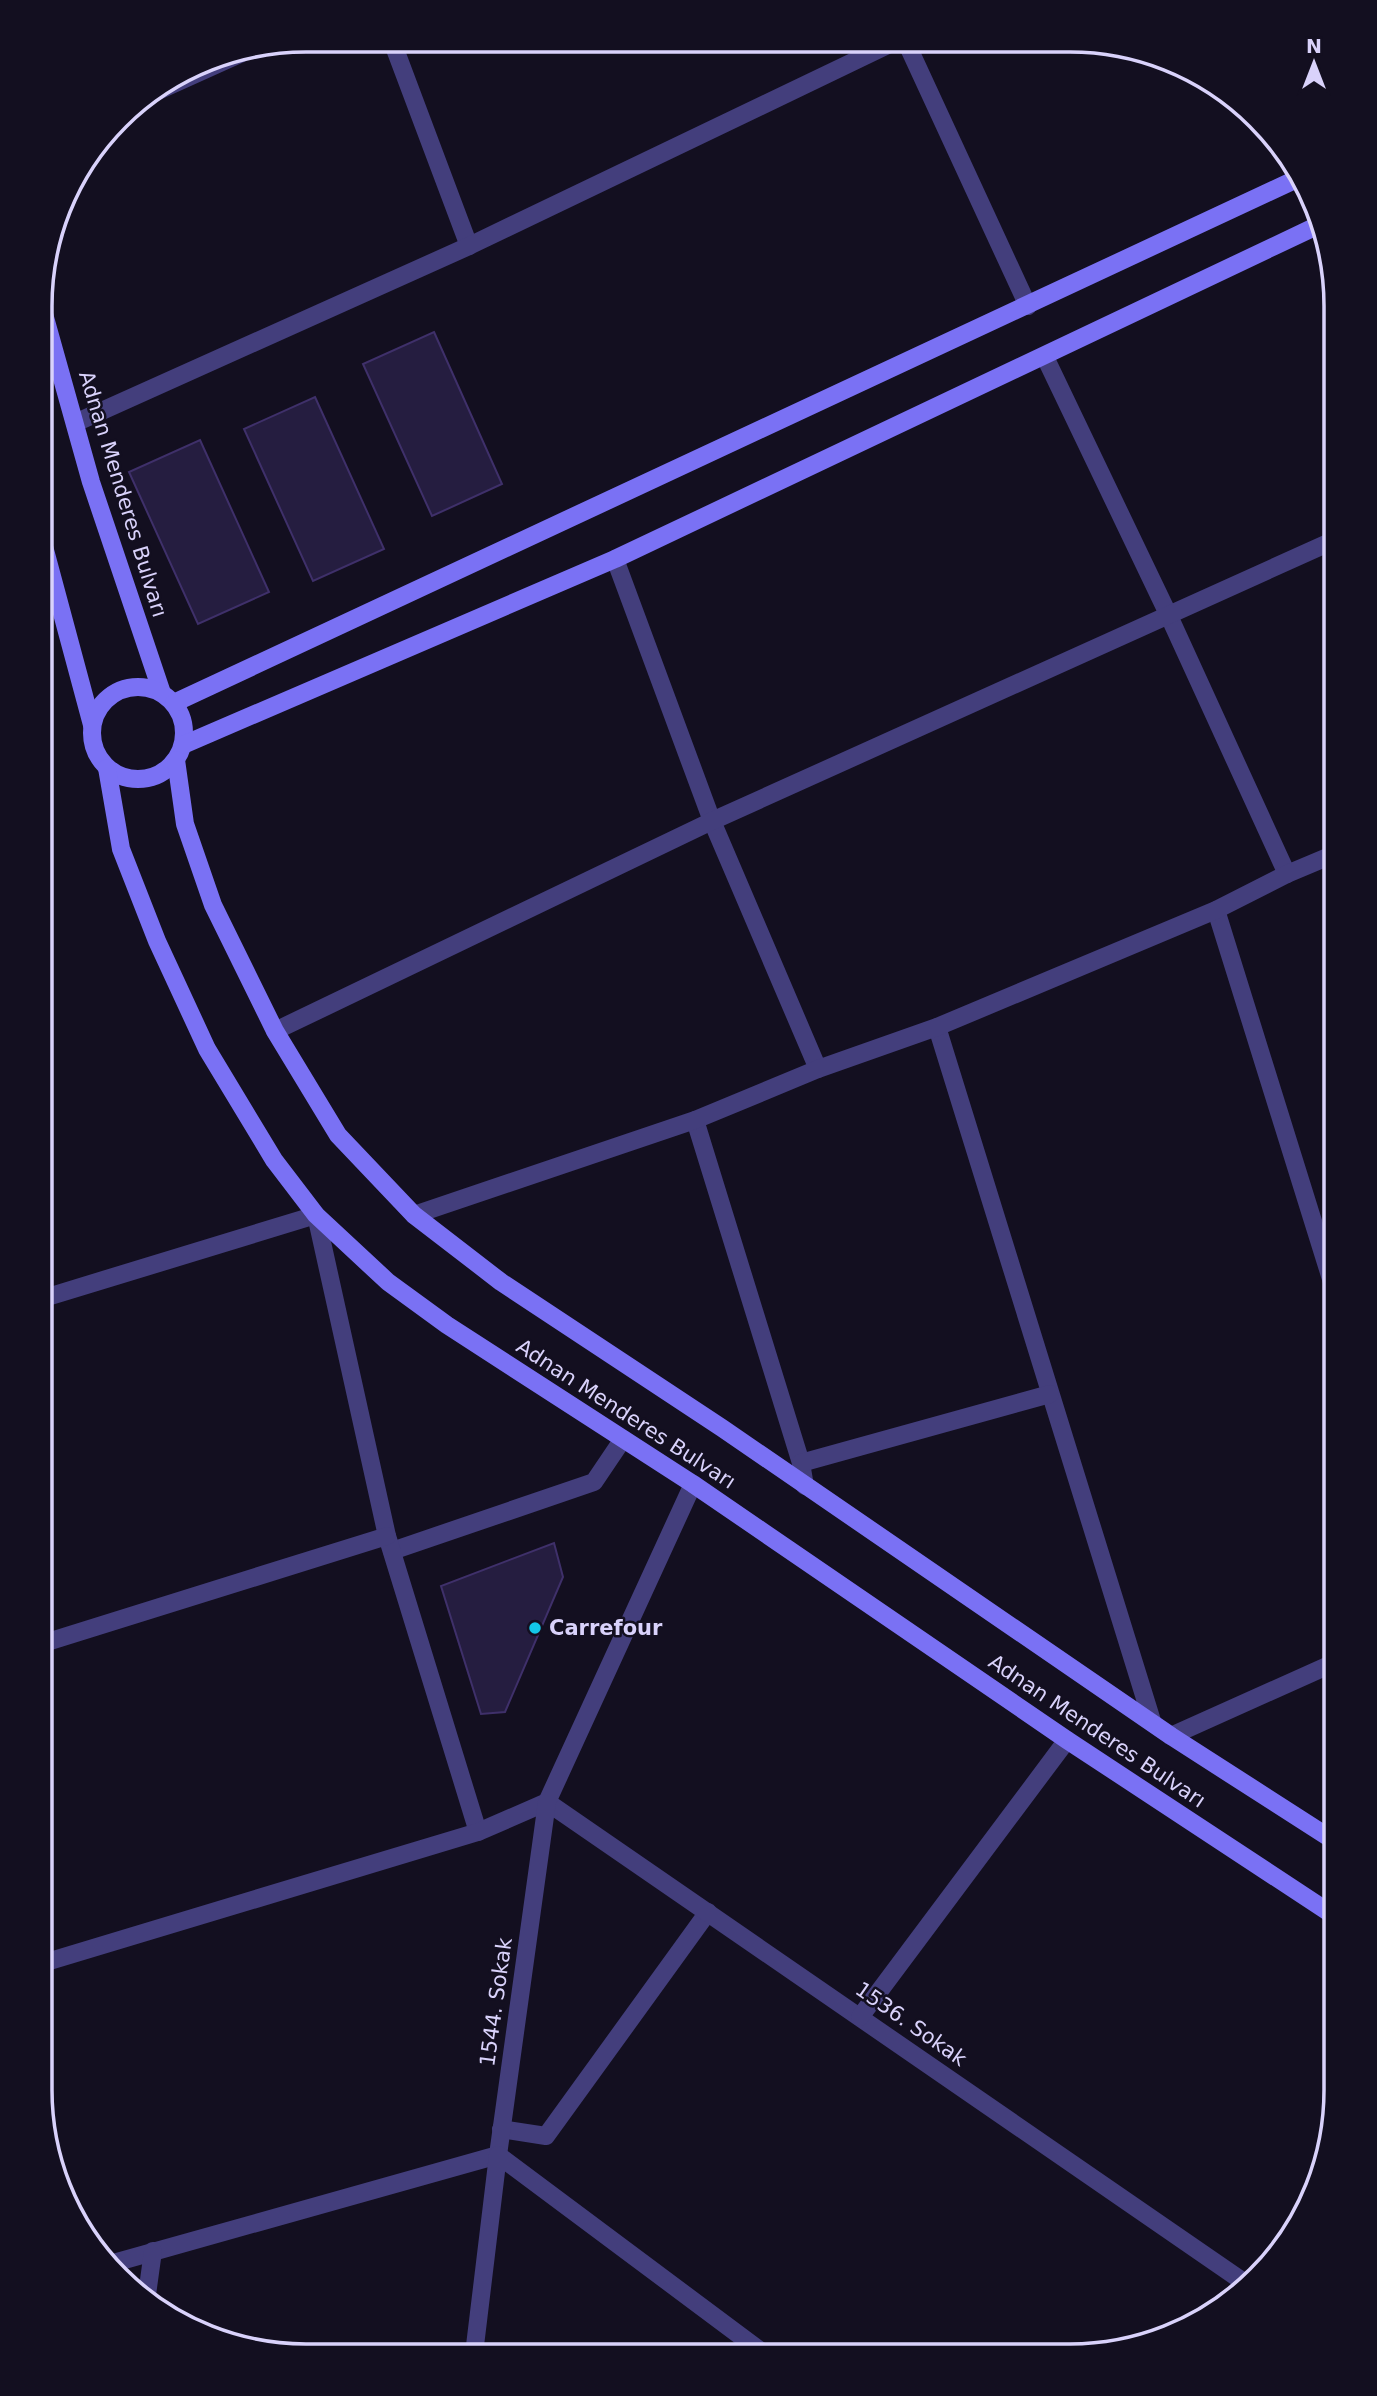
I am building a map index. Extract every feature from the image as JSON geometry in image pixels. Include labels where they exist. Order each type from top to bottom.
[{"type":"main road","points":[[168,698],[1028,306],[1291,182]]},
{"type":"main road","points":[[179,752],[615,559],[1312,228]]},
{"type":"main road","name":"Adnan Menderes Bulvarı","points":[[52,340],[91,482],[168,698]]},
{"type":"main road","points":[[52,576],[92,724],[92,740],[97,755],[107,768],[120,776],[151,778],[165,771],[179,752],[185,731],[181,716],[168,698],[148,688],[133,686],[119,690],[106,699],[97,710],[92,724]]},
{"type":"main road","name":"Adnan Menderes Bulvarı","points":[[179,752],[185,824],[213,905],[275,1031],[338,1135],[414,1215],[502,1282],[1171,1736],[1324,1834]]},
{"type":"main road","name":"Adnan Menderes Bulvarı","points":[[107,768],[121,849],[157,940],[207,1049],[274,1160],[316,1215],[397,1289],[447,1325],[693,1484],[1067,1740],[1324,1909]]},
{"type":"street","points":[[396,52],[468,246]]},
{"type":"street","points":[[75,423],[468,246],[873,52]]},
{"type":"street","points":[[911,52],[1028,306]]},
{"type":"street","points":[[1045,356],[1169,616],[1287,874]]},
{"type":"street","points":[[275,1031],[712,821],[1324,545]]},
{"type":"street","points":[[615,559],[712,821],[818,1069]]},
{"type":"street","points":[[414,1215],[695,1120],[818,1069],[937,1027],[1216,911],[1287,874],[1324,858]]},
{"type":"street","points":[[1216,911],[1324,1257]]},
{"type":"street","points":[[937,1027],[1152,1721]]},
{"type":"street","points":[[695,1120],[801,1462],[805,1486]]},
{"type":"street","points":[[52,1296],[316,1215],[390,1544],[478,1832]]},
{"type":"street","points":[[801,1462],[1051,1394]]},
{"type":"street","points":[[52,1641],[390,1544],[594,1482],[623,1439]]},
{"type":"street","name":"1544. Sokak","points":[[475,2344],[498,2155],[547,1802],[693,1484]]},
{"type":"street","points":[[1171,1736],[1324,1667]]},
{"type":"street","points":[[860,2017],[1067,1740]]},
{"type":"street","points":[[52,1960],[478,1832],[547,1802]]},
{"type":"street","name":"1536. Sokak","points":[[547,1802],[1239,2279]]},
{"type":"street","points":[[502,2129],[546,2136],[708,1912]]},
{"type":"street","points":[[120,2261],[498,2155],[751,2344]]},
{"type":"street","points":[[148,2288],[153,2251]]},
{"type":"building","points":[[434,332],[502,484],[432,516],[363,364]]},
{"type":"building","points":[[315,397],[384,549],[313,581],[244,429]]},
{"type":"building","points":[[200,440],[269,592],[198,624],[129,472]]},
{"type":"building","points":[[554,1543],[563,1577],[505,1712],[481,1714],[441,1586]]},
{"type":"place","name":"Carrefour","points":[[535,1628]]}]
